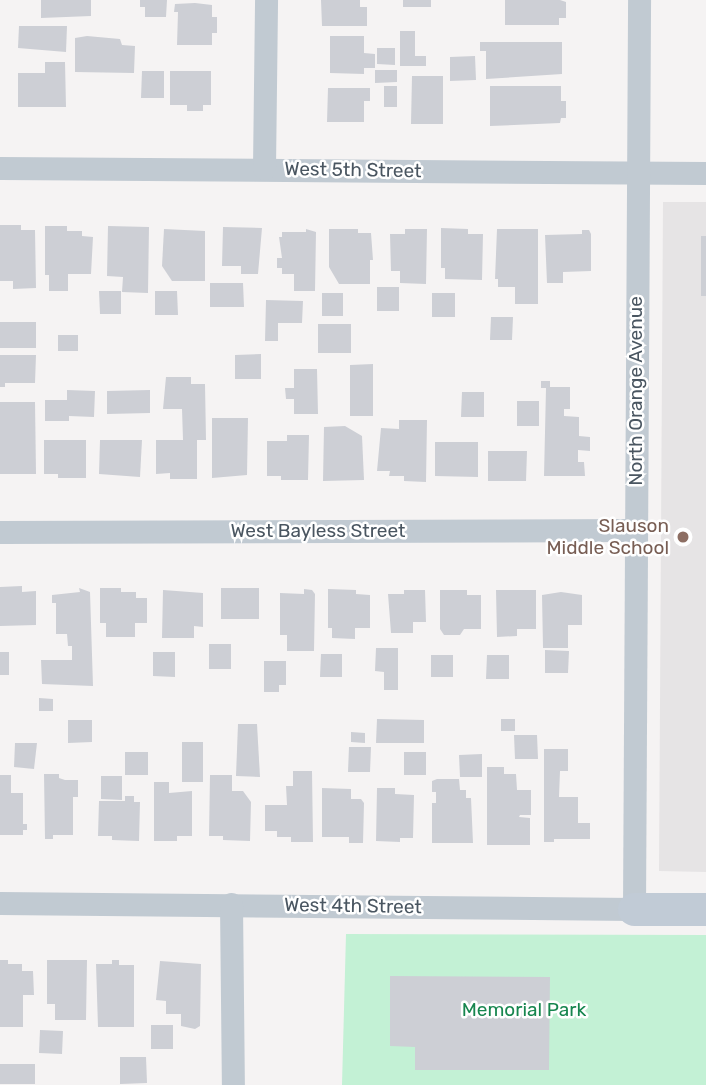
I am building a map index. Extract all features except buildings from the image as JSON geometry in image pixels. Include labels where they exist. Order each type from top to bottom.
[{"type":"street","points":[[264,169],[266,0]]},
{"type":"street","name":"North Orange Avenue","points":[[634,909],[639,0]]},
{"type":"street","name":"West 5th Street","points":[[0,169],[706,173]]},
{"type":"street","name":"West Bayless Street","points":[[0,532],[636,530]]},
{"type":"street","name":"West 4th Street","points":[[0,903],[706,909]]},
{"type":"street","points":[[231,904],[233,1085]]},
{"type":"shaded area","name":"Slauson Middle School","points":[[663,202],[706,202],[706,872],[659,871]]},
{"type":"green space","name":"Memorial Park","points":[[346,934],[706,935],[706,1085],[342,1085]]},
{"type":"place","name":"Slauson Middle School","points":[[683,537]]}]
